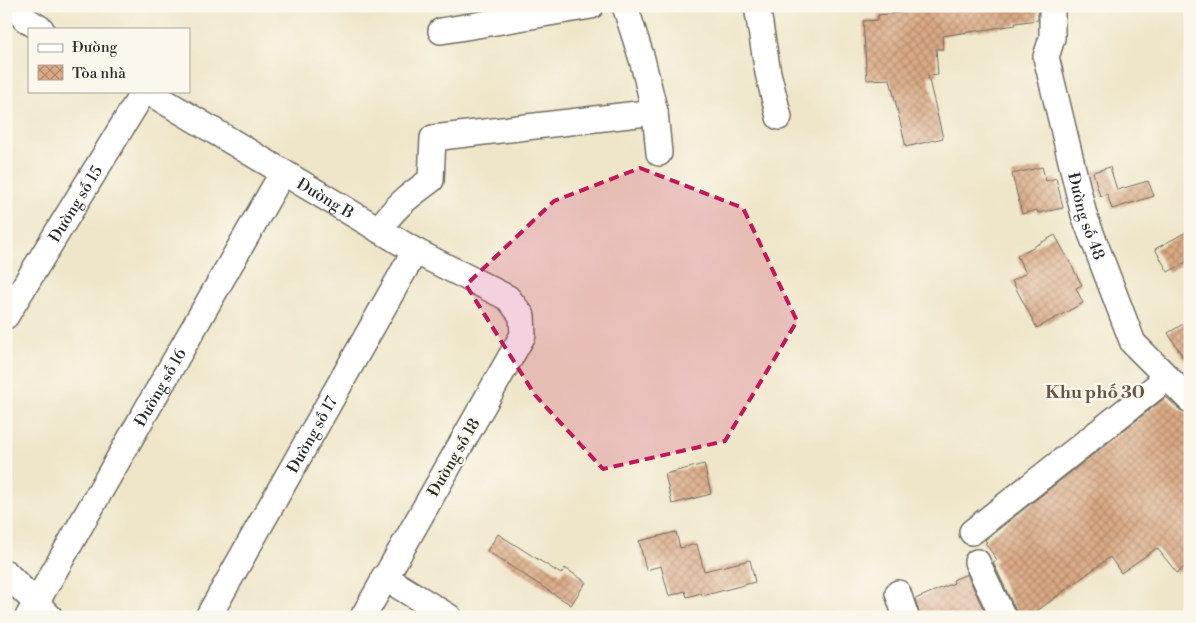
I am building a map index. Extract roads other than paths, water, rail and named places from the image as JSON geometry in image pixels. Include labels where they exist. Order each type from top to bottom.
[{"type":"street","points":[[14,6],[25,19],[39,28]]},
{"type":"street","points":[[441,31],[591,6]]},
{"type":"street","points":[[625,6],[642,59],[654,112],[659,153]]},
{"type":"street","points":[[757,6],[768,73],[779,117]]},
{"type":"street","name":"Đường số 48","points":[[1052,6],[1052,38],[1046,57],[1084,215],[1133,343],[1190,400]]},
{"type":"street","name":"Đường số 15","points":[[6,316],[145,92]]},
{"type":"street","name":"Đường B","points":[[148,92],[415,251],[508,298]]},
{"type":"street","points":[[379,230],[390,213],[402,201],[431,180],[432,138],[654,112]]},
{"type":"street","name":"Đường số 16","points":[[38,612],[283,172]]},
{"type":"street","name":"Đường số 17","points":[[208,617],[415,251]]},
{"type":"street","name":"Đường số 18","points":[[363,617],[523,335],[522,316],[508,298]]},
{"type":"street","points":[[972,532],[1167,378]]},
{"type":"street","points":[[977,562],[1003,617]]},
{"type":"street","points":[[6,574],[38,612]]},
{"type":"street","points":[[384,577],[450,617]]},
{"type":"street","points":[[898,593],[906,617]]},
{"type":"district","name":"Khu phố 30","points":[[1095,392]]}]
